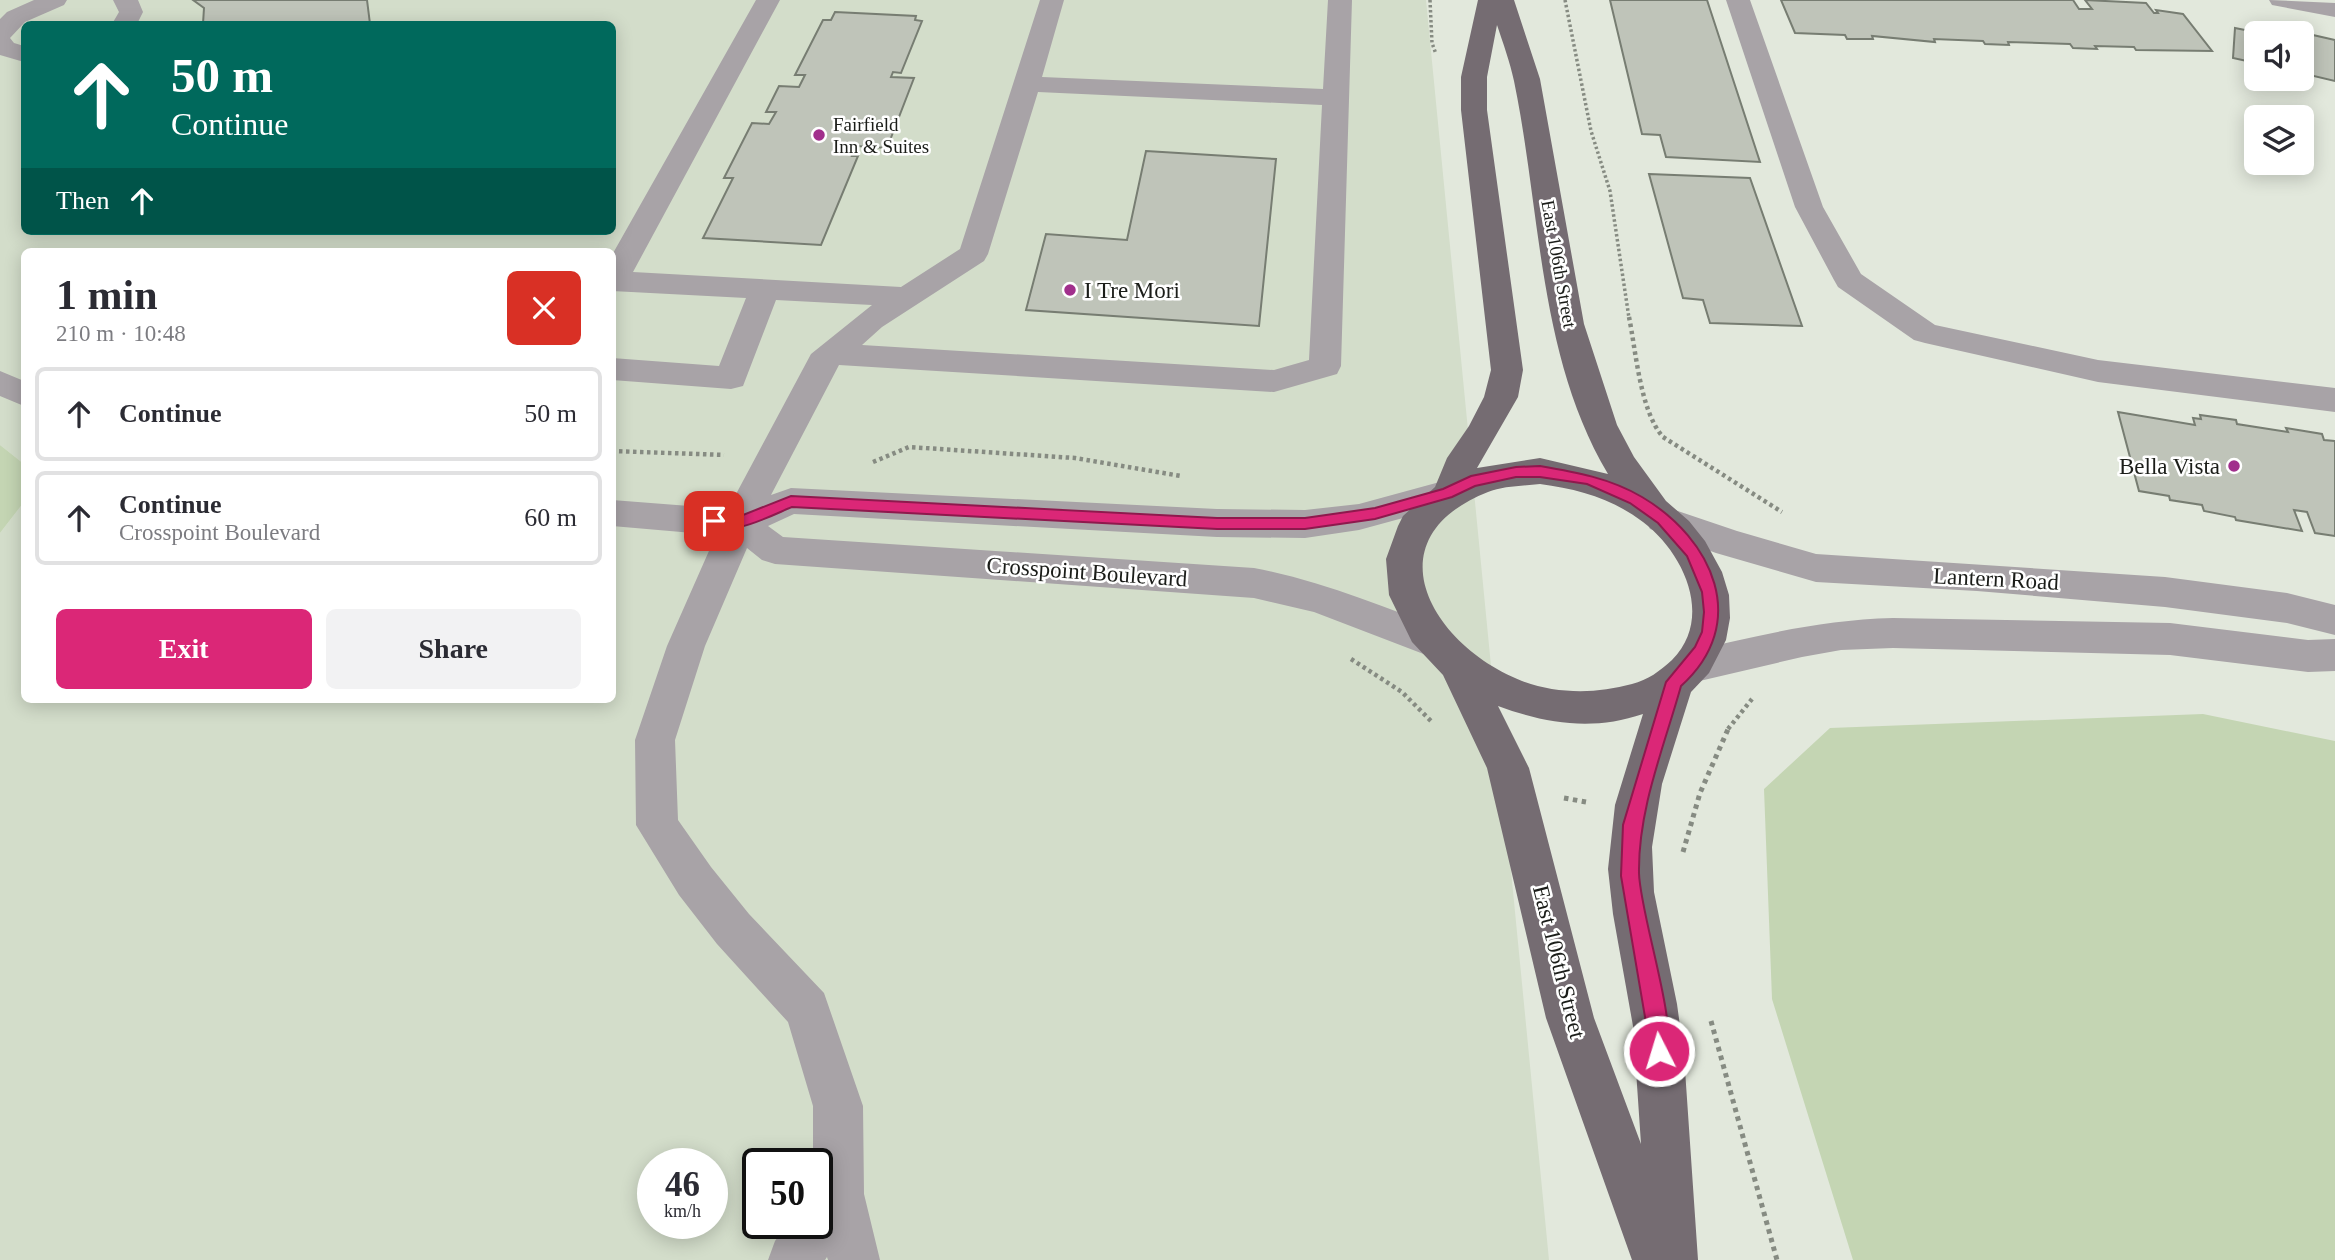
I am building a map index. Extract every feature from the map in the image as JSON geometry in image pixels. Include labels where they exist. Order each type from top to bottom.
[{"type":"main road","points":[[1449,492],[1464,458],[1483,432],[1501,397],[1507,370],[1474,110],[1474,77],[1490,0]]},
{"type":"main road","name":"East 106th Street","points":[[1502,0],[1527,79],[1568,324],[1585,380],[1600,425],[1615,455],[1660,516]]},
{"type":"main road","points":[[1449,492],[1493,475],[1540,471],[1589,480],[1612,488],[1660,516],[1693,553],[1710,592],[1710,632],[1683,675],[1634,815],[1630,848],[1630,876],[1657,1025],[1672,1260]]},
{"type":"main road","name":"East 106th Street","points":[[1449,492],[1429,508],[1414,526],[1406,547],[1404,570],[1407,595],[1417,619],[1446,653],[1508,768],[1570,1018],[1658,1260]]},
{"type":"main road","points":[[1446,653],[1486,683],[1518,697],[1552,706],[1587,708],[1620,705],[1649,696],[1683,675]]},
{"type":"street","points":[[0,34],[16,17],[55,0]]},
{"type":"street","points":[[125,0],[131,6],[132,12],[126,21]]},
{"type":"street","points":[[616,276],[768,0]]},
{"type":"street","points":[[854,1260],[838,1194],[838,1106],[807,1009],[733,929],[695,881],[657,825],[655,740],[686,646],[739,523],[822,362],[871,320],[973,254],[1052,0]]},
{"type":"street","points":[[831,354],[1274,380],[1325,366],[1340,0]]},
{"type":"street","points":[[1738,0],[1809,207],[1849,280],[1925,333],[2098,371],[2335,400]]},
{"type":"street","points":[[2281,0],[2335,10]]},
{"type":"street","points":[[0,42],[5,48],[21,53]]},
{"type":"street","points":[[1027,84],[1336,98]]},
{"type":"street","points":[[616,281],[905,297]]},
{"type":"street","points":[[616,369],[731,378],[765,289]]},
{"type":"street","points":[[0,382],[21,394]]},
{"type":"street","points":[[616,513],[739,523],[791,501],[1217,523],[1305,523],[1359,517],[1449,492]]},
{"type":"street","name":"Lantern Road","points":[[1660,516],[1729,543],[1816,568],[2165,592],[2287,608],[2335,620]]},
{"type":"street","name":"Crosspoint Boulevard","points":[[739,523],[775,550],[1280,587],[1336,604],[1446,653]]},
{"type":"street","points":[[1683,675],[1802,640],[1893,632],[2170,639],[2308,656],[2335,655]]},
{"type":"street","points":[[794,1260],[838,1194]]},
{"type":"path","points":[[1430,0],[1432,43],[1440,62]]},
{"type":"path","points":[[1565,0],[1591,131],[1610,191],[1625,299],[1651,418],[1663,437],[1792,517]]},
{"type":"path","points":[[875,462],[909,447],[920,447],[1075,458],[1189,478]]},
{"type":"path","points":[[1344,656],[1402,692],[1434,724]]},
{"type":"path","points":[[1681,863],[1699,797],[1728,728],[1735,716],[1759,694]]},
{"type":"path","points":[[1516,797],[1570,798],[1634,815]]},
{"type":"path","points":[[1710,1018],[1777,1260]]},
{"type":"shaded area","points":[[0,0],[1426,0],[1549,1260],[0,1260],[0,533],[21,506],[21,703],[616,703],[616,248],[21,248],[21,462],[0,445]]},
{"type":"green space","points":[[0,445],[21,462],[21,506],[0,533]]},
{"type":"green space","points":[[2203,714],[2335,741],[2335,1260],[1853,1260],[1772,999],[1764,789],[1830,728]]},
{"type":"building","points":[[193,0],[367,0],[370,21],[203,21],[204,8]]},
{"type":"building","points":[[1610,0],[1707,0],[1760,162],[1666,157],[1660,135],[1642,134]]},
{"type":"building","points":[[1781,0],[2073,0],[2079,9],[2092,9],[2085,0],[2146,3],[2154,13],[2158,13],[2156,10],[2183,14],[2212,51],[2136,50],[2134,47],[2095,46],[2097,49],[2073,48],[2070,44],[2008,42],[2009,45],[1934,39],[1935,42],[1872,36],[1873,39],[1847,39],[1845,35],[1795,33]]},
{"type":"building","name":"Fairfield Inn & Suites","points":[[835,12],[916,16],[915,20],[922,21],[901,73],[893,72],[891,77],[914,78],[887,148],[856,146],[852,156],[858,156],[821,245],[703,238],[733,178],[724,178],[752,123],[769,124],[776,112],[766,112],[779,86],[799,87],[805,75],[795,75],[823,20],[831,20]]},
{"type":"building","points":[[2235,28],[2244,30],[2244,60],[2233,58]]},
{"type":"building","points":[[2314,35],[2335,40],[2335,81],[2314,76]]},
{"type":"building","points":[[1146,151],[1276,159],[1259,326],[1026,310],[1046,234],[1127,240]]},
{"type":"building","points":[[1649,174],[1750,178],[1802,326],[1710,323],[1703,300],[1683,298]]},
{"type":"building","name":"Bella Vista","points":[[2118,412],[2195,425],[2193,418],[2201,419],[2200,415],[2288,432],[2286,428],[2322,434],[2324,440],[2335,441],[2335,536],[2315,533],[2307,512],[2294,510],[2302,531],[2236,520],[2235,517],[2204,511],[2202,505],[2139,491]]},
{"type":"place","name":"Fairfield Inn & Suites","points":[[819,135]]},
{"type":"place","name":"I Tre Mori","points":[[1070,290]]},
{"type":"place","name":"Bella Vista","points":[[2234,466]]},
{"type":"route","points":[[714,521],[739,523],[791,501],[1217,523],[1305,523],[1335,521],[1375,513],[1447,493],[1471,481],[1493,475],[1540,471],[1589,480],[1635,500],[1663,519],[1680,535],[1693,553],[1704,572],[1712,612],[1710,632],[1702,650],[1691,667],[1674,682],[1632,825],[1630,876],[1657,1025],[1659,1051]]}]
